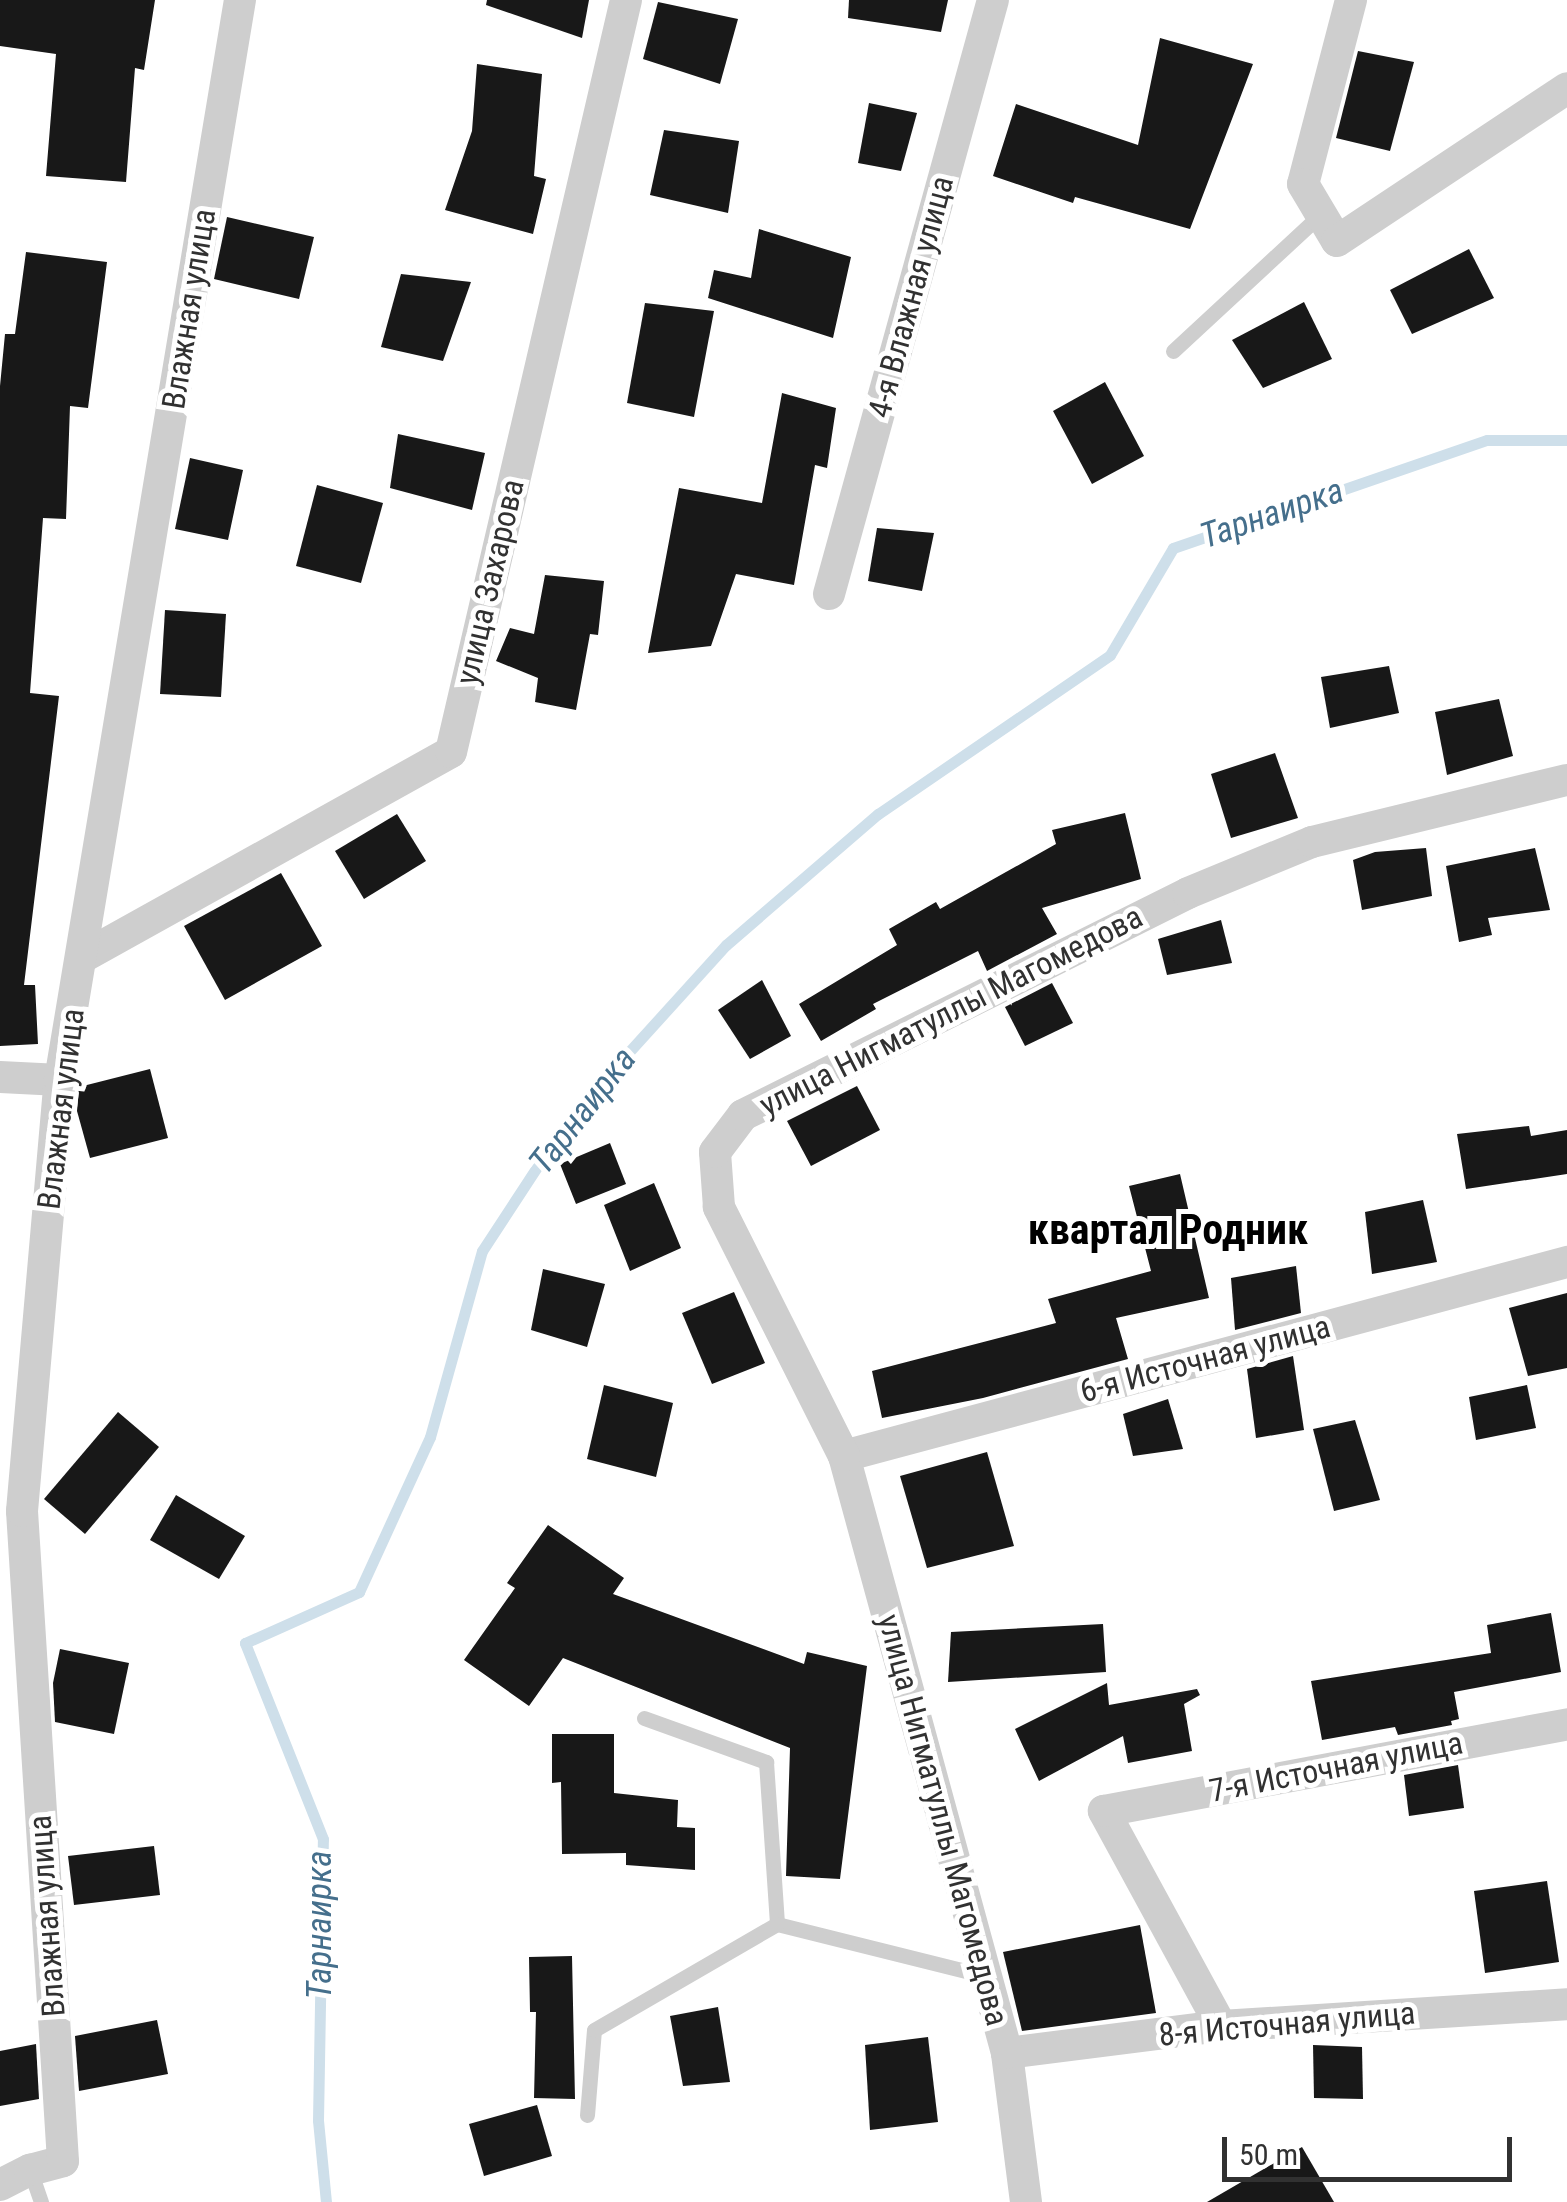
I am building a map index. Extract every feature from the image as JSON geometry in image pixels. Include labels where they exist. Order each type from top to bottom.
[{"type":"street","name":"Влажная улица","points":[[0,2185],[30,2170],[64,2161],[11,1512],[60,1080],[240,0]]},
{"type":"street","name":"улица Захарова","points":[[81,958],[450,752],[626,0]]},
{"type":"street","name":"4-я Влажная улица","points":[[829,594],[994,0]]},
{"type":"street","points":[[1351,0],[1303,184],[1329,227],[1567,88]]},
{"type":"street","name":"улица Нигматуллы Магомедова","points":[[1026,2202],[1008,2053],[844,1456],[719,1207],[715,1152],[743,1115],[1188,893],[1312,842],[1567,780]]},
{"type":"street","points":[[0,1076],[60,1080]]},
{"type":"street","name":"6-я Источная улица","points":[[844,1456],[1567,1262]]},
{"type":"street","name":"7-я Источная улица","points":[[1221,2026],[1104,1810],[1567,1724]]},
{"type":"street","name":"8-я Источная улица","points":[[1008,2053],[1221,2026],[1567,2004]]},
{"type":"lane","points":[[1173,352],[1329,227]]},
{"type":"lane","points":[[644,1718],[766,1762],[777,1924]]},
{"type":"lane","points":[[586,2115],[594,2030],[777,1924],[985,1976]]},
{"type":"lane","points":[[30,2170],[41,2202]]},
{"type":"building","points":[[0,0],[155,0],[144,70],[135,68],[126,182],[46,176],[56,54],[0,46]]},
{"type":"building","points":[[487,0],[589,0],[582,38],[486,5]]},
{"type":"building","points":[[849,0],[948,0],[941,32],[848,18]]},
{"type":"building","points":[[658,2],[738,19],[720,84],[643,59]]},
{"type":"building","points":[[1160,38],[1253,64],[1190,229],[1075,197],[1073,203],[993,176],[1016,104],[1138,145]]},
{"type":"building","points":[[1358,51],[1414,62],[1390,151],[1336,138]]},
{"type":"building","points":[[477,64],[542,74],[534,176],[546,179],[533,234],[445,210],[472,131]]},
{"type":"building","points":[[869,103],[917,113],[901,171],[858,163]]},
{"type":"building","points":[[664,130],[739,141],[728,213],[650,195]]},
{"type":"building","points":[[227,217],[314,237],[299,299],[214,279]]},
{"type":"building","points":[[759,229],[851,257],[833,338],[708,298],[714,270],[751,278]]},
{"type":"building","points":[[1469,249],[1494,298],[1412,334],[1390,290]]},
{"type":"building","points":[[26,252],[107,262],[88,408],[70,406],[66,519],[43,518],[30,693],[59,696],[24,985],[35,985],[38,1044],[0,1046],[0,386],[5,334],[15,334]]},
{"type":"building","points":[[401,274],[471,282],[443,361],[381,347]]},
{"type":"building","points":[[1304,302],[1332,359],[1263,388],[1232,340]]},
{"type":"building","points":[[645,303],[714,311],[694,417],[627,403]]},
{"type":"building","points":[[1105,382],[1144,456],[1092,484],[1053,411]]},
{"type":"building","points":[[782,393],[836,408],[827,468],[815,465],[794,585],[736,574],[711,646],[648,653],[679,488],[762,503]]},
{"type":"building","points":[[398,434],[485,453],[472,510],[390,488]]},
{"type":"building","points":[[190,458],[243,470],[228,540],[175,529]]},
{"type":"building","points":[[317,485],[383,503],[361,583],[296,566]]},
{"type":"building","points":[[877,528],[934,533],[922,591],[868,581]]},
{"type":"building","points":[[545,575],[604,581],[598,635],[590,634],[576,710],[535,702],[538,678],[496,661],[510,628],[534,634]]},
{"type":"building","points":[[165,610],[226,614],[221,697],[160,694]]},
{"type":"building","points":[[1389,666],[1399,713],[1330,728],[1321,677]]},
{"type":"building","points":[[1499,699],[1513,756],[1447,775],[1435,712]]},
{"type":"building","points":[[1275,753],[1298,818],[1231,838],[1211,774]]},
{"type":"building","points":[[1125,813],[1141,879],[1042,908],[1057,934],[987,971],[978,951],[873,1004],[876,1009],[821,1041],[799,1004],[897,945],[889,929],[936,902],[940,909],[1056,844],[1052,830]]},
{"type":"building","points":[[397,814],[426,861],[364,899],[335,851]]},
{"type":"building","points":[[1426,848],[1432,896],[1362,910],[1353,860],[1375,852]]},
{"type":"building","points":[[1535,848],[1550,910],[1488,918],[1492,935],[1459,942],[1446,866]]},
{"type":"building","points":[[281,873],[322,946],[225,1000],[184,926]]},
{"type":"building","points":[[1221,920],[1232,963],[1167,975],[1158,939]]},
{"type":"building","points":[[762,980],[791,1036],[750,1059],[718,1010]]},
{"type":"building","points":[[1052,983],[1073,1023],[1025,1046],[1005,1007]]},
{"type":"building","points":[[150,1069],[168,1138],[90,1158],[77,1111],[79,1087]]},
{"type":"building","points":[[857,1086],[880,1130],[811,1166],[787,1121]]},
{"type":"building","points":[[1529,1126],[1531,1136],[1567,1130],[1567,1174],[1466,1189],[1457,1134]]},
{"type":"building","points":[[610,1143],[626,1184],[576,1204],[560,1164]]},
{"type":"building","points":[[1180,1174],[1209,1298],[1116,1318],[1128,1359],[983,1398],[882,1418],[872,1371],[1056,1323],[1048,1299],[1151,1271],[1129,1186]]},
{"type":"building","points":[[654,1183],[681,1248],[630,1271],[604,1205]]},
{"type":"building","points":[[1423,1200],[1437,1262],[1372,1274],[1365,1212]]},
{"type":"building","points":[[1296,1266],[1301,1313],[1235,1330],[1231,1278]]},
{"type":"building","points":[[543,1269],[605,1284],[587,1347],[531,1330]]},
{"type":"building","points":[[734,1292],[765,1363],[712,1384],[682,1313]]},
{"type":"building","points":[[1567,1293],[1567,1368],[1528,1376],[1509,1308]]},
{"type":"building","points":[[1293,1356],[1304,1430],[1256,1438],[1247,1369]]},
{"type":"building","points":[[604,1385],[673,1403],[656,1477],[587,1459]]},
{"type":"building","points":[[1527,1385],[1536,1428],[1476,1440],[1469,1397]]},
{"type":"building","points":[[1168,1399],[1183,1449],[1133,1456],[1123,1414]]},
{"type":"building","points":[[118,1412],[159,1447],[85,1534],[44,1499]]},
{"type":"building","points":[[1355,1420],[1380,1500],[1334,1511],[1313,1429]]},
{"type":"building","points":[[987,1452],[1014,1546],[927,1568],[900,1476]]},
{"type":"building","points":[[176,1495],[245,1536],[219,1579],[150,1540]]},
{"type":"building","points":[[548,1525],[624,1578],[613,1594],[804,1664],[807,1652],[867,1666],[840,1879],[786,1876],[790,1748],[563,1658],[529,1706],[464,1660],[515,1588],[507,1583]]},
{"type":"building","points":[[1551,1613],[1561,1672],[1454,1692],[1459,1719],[1451,1721],[1452,1725],[1398,1735],[1395,1727],[1322,1740],[1311,1681],[1491,1653],[1487,1625]]},
{"type":"building","points":[[1103,1624],[1106,1672],[948,1682],[951,1632]]},
{"type":"building","points":[[60,1649],[129,1663],[114,1734],[55,1722],[53,1683]]},
{"type":"building","points":[[1107,1683],[1109,1705],[1197,1689],[1200,1695],[1184,1704],[1192,1751],[1128,1763],[1123,1736],[1039,1781],[1015,1729]]},
{"type":"building","points":[[552,1734],[614,1734],[614,1793],[678,1800],[677,1827],[695,1828],[695,1870],[626,1865],[626,1853],[562,1854],[561,1782],[552,1783]]},
{"type":"building","points":[[1458,1765],[1464,1808],[1409,1816],[1404,1775]]},
{"type":"building","points":[[154,1846],[160,1895],[74,1905],[68,1856]]},
{"type":"building","points":[[1547,1881],[1559,1962],[1485,1973],[1474,1891]]},
{"type":"building","points":[[1140,1925],[1156,2013],[1022,2031],[1003,1952]]},
{"type":"building","points":[[572,1956],[575,2099],[534,2098],[536,2012],[530,2012],[529,1957]]},
{"type":"building","points":[[718,2007],[730,2082],[683,2086],[670,2016]]},
{"type":"building","points":[[157,2020],[168,2074],[79,2091],[75,2036]]},
{"type":"building","points":[[928,2037],[938,2122],[870,2130],[865,2045]]},
{"type":"building","points":[[36,2044],[39,2099],[0,2106],[0,2051]]},
{"type":"building","points":[[1313,2045],[1362,2047],[1363,2099],[1314,2098]]},
{"type":"building","points":[[537,2105],[552,2156],[484,2176],[469,2124]]},
{"type":"building","points":[[1302,2147],[1334,2202],[1207,2202]]},
{"type":"waterway","name":"Тарнаирка","points":[[326,2202],[318,2120],[323,1839],[245,1643],[359,1592],[430,1437],[482,1251],[569,1118],[726,945],[878,814],[1110,655],[1173,548],[1487,440],[1567,440]]},
{"type":"district","name":"квартал Родник","points":[[1168,1230]]}]
